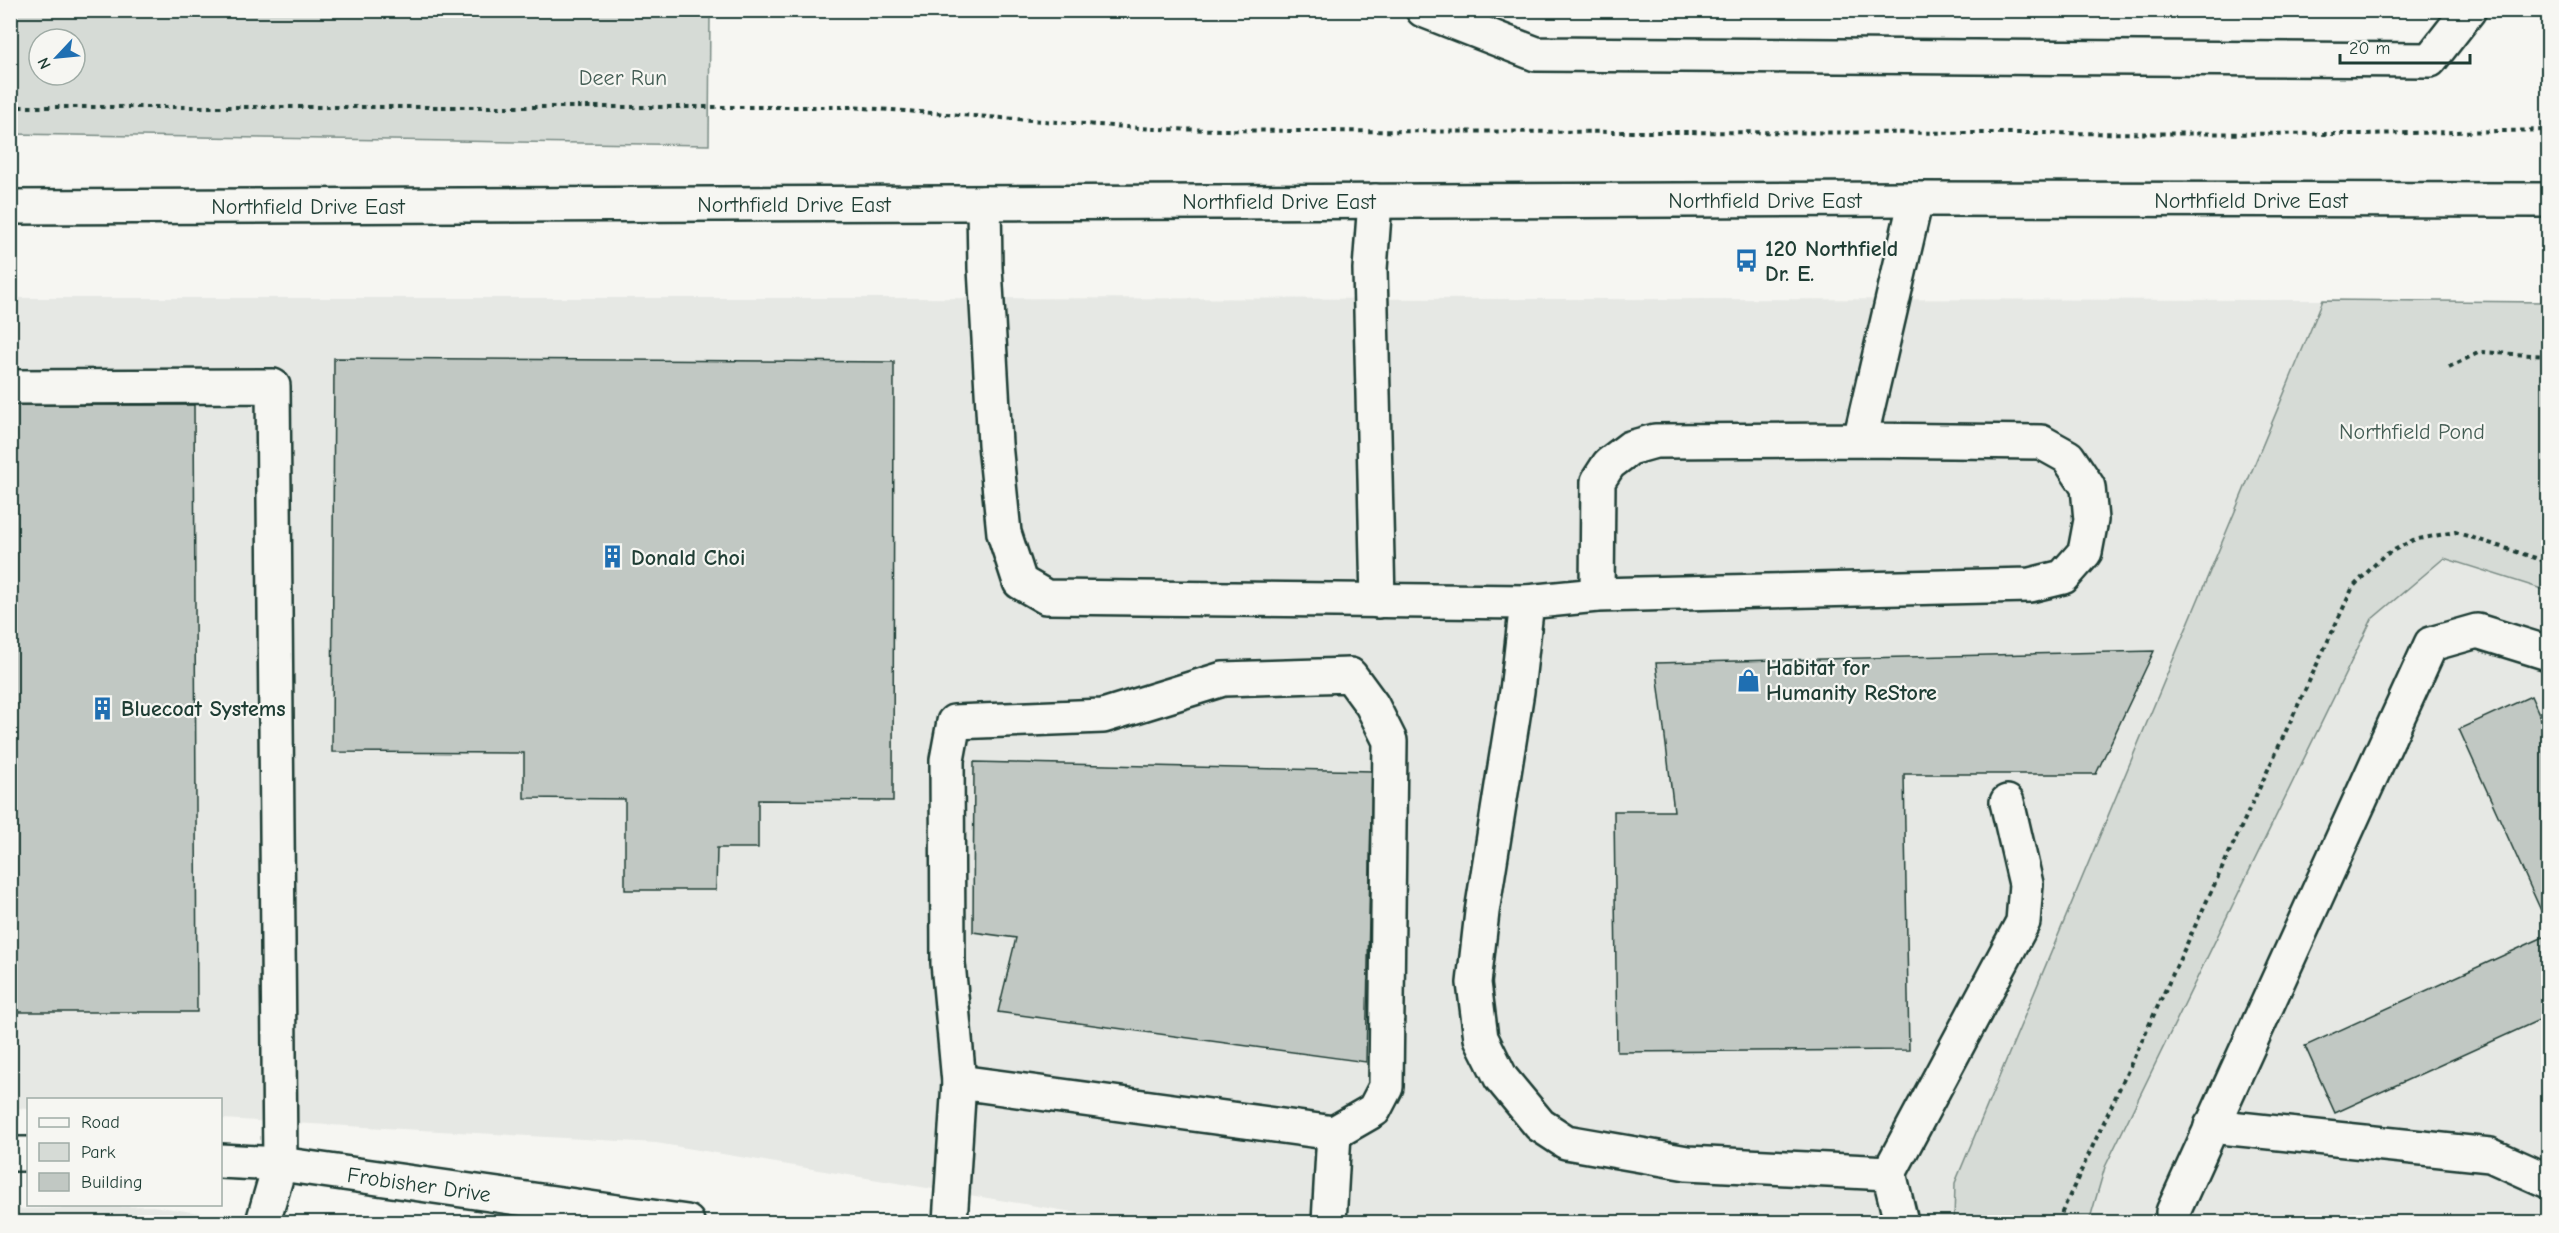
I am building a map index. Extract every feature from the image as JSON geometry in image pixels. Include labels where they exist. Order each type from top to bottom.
[{"type":"main road","points":[[1423,10],[1465,18],[1536,54],[2430,60],[2469,10]]},
{"type":"main road","points":[[1860,440],[1916,199]]},
{"type":"main road","name":"Northfield Drive East","points":[[10,207],[1916,199],[2548,200]]},
{"type":"main road","points":[[1374,201],[1370,269],[1378,601]]},
{"type":"main road","points":[[984,203],[985,268],[995,444],[1005,533],[1020,582],[1046,597],[1527,602],[1597,595],[2030,585],[2063,577],[2085,552],[2091,520],[2088,487],[2068,458],[2041,442],[1654,441],[1630,448],[1609,464],[1598,481],[1597,595]]},
{"type":"main road","points":[[10,387],[273,386],[280,1164],[263,1222]]},
{"type":"main road","points":[[1527,602],[1517,691],[1482,912],[1474,983],[1481,1038],[1501,1078],[1540,1125],[1566,1142],[1687,1163],[1889,1173]]},
{"type":"main road","points":[[2174,1222],[2173,1212],[2211,1126],[2431,644],[2477,631],[2548,653]]},
{"type":"main road","points":[[950,1222],[958,1082],[948,963],[946,760],[954,722],[1102,716],[1223,679],[1350,675],[1372,705],[1390,741],[1386,1087],[1374,1110],[1334,1132],[958,1082]]},
{"type":"main road","points":[[1901,1222],[1889,1173],[2023,921],[2026,884],[2007,802]]},
{"type":"main road","points":[[2211,1126],[2490,1155],[2548,1181]]},
{"type":"main road","points":[[1329,1222],[1334,1132]]},
{"type":"main road","points":[[10,1154],[27,1154]]},
{"type":"main road","name":"Frobisher Drive","points":[[222,1161],[280,1164],[687,1222]]},
{"type":"path","points":[[10,107],[850,106],[1154,129],[1294,131],[2363,134],[2548,130]]},
{"type":"path","points":[[2449,367],[2480,352],[2548,356]]},
{"type":"path","points":[[2059,1222],[2353,587],[2383,556],[2413,540],[2455,532],[2548,562]]},
{"type":"shaded area","points":[[10,298],[2323,300],[1955,1183],[1954,1222],[1132,1222],[656,1143],[222,1119],[222,1098],[27,1098],[27,1109],[11,1108]]},
{"type":"shaded area","points":[[2444,558],[2548,591],[2548,1222],[2090,1222],[2105,1167],[2372,619]]},
{"type":"shaded area","points":[[153,1206],[257,1222],[11,1222],[10,1209]]},
{"type":"green space","name":"Deer Run","points":[[11,10],[710,11],[709,145],[11,134]]},
{"type":"green space","name":"Northfield Pond","points":[[2323,300],[2548,302],[2548,591],[2444,558],[2372,619],[2105,1167],[2089,1222],[1954,1222],[1955,1183]]},
{"type":"building","name":"Donald Choi","points":[[334,358],[894,362],[893,801],[758,800],[758,848],[717,848],[716,890],[625,890],[625,799],[524,798],[524,753],[332,752]]},
{"type":"building","name":"Bluecoat Systems","points":[[10,405],[194,405],[197,1012],[10,1012]]},
{"type":"building","points":[[2154,651],[2096,774],[1904,774],[1909,1050],[1617,1052],[1614,811],[1674,811],[1656,663]]},
{"type":"building","points":[[2531,696],[2548,734],[2548,926],[2459,729]]},
{"type":"building","points":[[974,762],[1372,771],[1366,1062],[998,1012],[1016,938],[973,932]]},
{"type":"building","points":[[2548,935],[2548,1016],[2335,1113],[2305,1046]]},
{"type":"place","name":"120 Northfield Dr. E.","points":[[1747,261]]},
{"type":"place","name":"Donald Choi","points":[[613,557]]},
{"type":"place","name":"Habitat for Humanity ReStore","points":[[1748,680]]},
{"type":"place","name":"Bluecoat Systems","points":[[103,708]]}]
